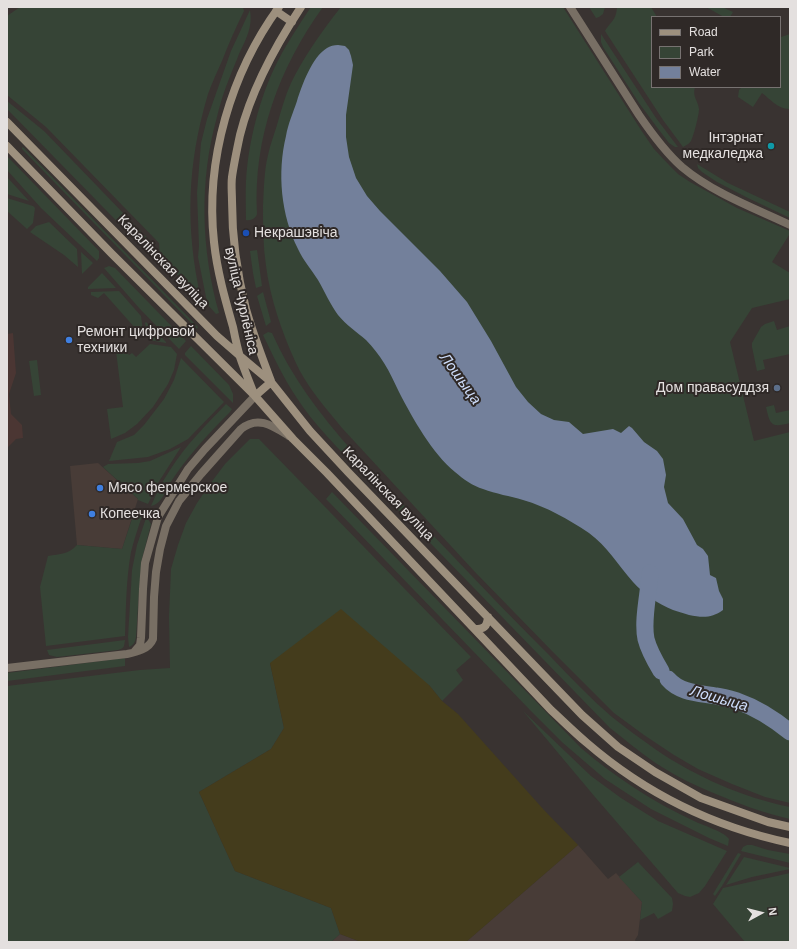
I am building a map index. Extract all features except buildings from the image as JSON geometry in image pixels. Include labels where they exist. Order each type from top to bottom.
[{"type":"main road","name":"вуліца Чурлёніса","points":[[271,382],[246,309],[238,272],[232,216],[232,178],[240,135],[252,99],[265,69],[301,7]]},
{"type":"main road","name":"вуліца Чурлёніса","points":[[255,396],[240,356],[221,285],[214,240],[213,205],[215,168],[229,105],[239,77],[275,8]]},
{"type":"main road","points":[[275,8],[292,22]]},
{"type":"main road","name":"Каралінская вуліца","points":[[7,122],[217,336],[271,382],[310,431],[348,472],[582,715],[618,746],[655,772],[701,798],[768,822],[790,827]]},
{"type":"main road","points":[[7,146],[112,254],[255,396],[293,439],[551,710],[582,738],[611,762],[642,784],[674,803],[712,820],[740,830],[790,843]]},
{"type":"main road","points":[[217,336],[225,337],[229,335],[232,332],[232,327]]},
{"type":"main road","points":[[255,396],[271,382]]},
{"type":"main road","points":[[475,629],[480,629],[485,626],[488,617]]},
{"type":"street","points":[[570,7],[639,115],[653,135],[672,157],[686,170],[714,188],[746,205],[790,224]]},
{"type":"street","points":[[134,653],[140,645],[141,638],[145,563],[158,517],[188,468],[255,396]]},
{"type":"street","points":[[7,668],[134,653],[151,644],[154,639],[154,597],[160,549],[166,526],[179,500],[241,429],[248,424],[258,422],[269,424],[293,439]]},
{"type":"shaded area","points":[[13,333],[16,373],[9,394],[11,414],[22,425],[23,438],[16,439],[7,448],[7,334]]},
{"type":"shaded area","points":[[98,463],[138,499],[122,549],[77,545],[70,466]]},
{"type":"shaded area","points":[[578,845],[608,879],[616,873],[642,902],[638,935],[635,940],[636,942],[466,942]]},
{"type":"shaded area","points":[[340,934],[361,942],[331,942]]},
{"type":"green space","points":[[20,7],[243,7],[244,11],[208,94],[201,120],[192,171],[192,247],[201,299],[160,257],[159,243],[46,127],[7,95],[7,16]]},
{"type":"green space","points":[[311,7],[323,7],[307,30],[294,54],[272,105],[259,158],[257,214],[253,219],[246,220],[247,168],[252,136],[260,105],[278,60]]},
{"type":"green space","points":[[341,7],[563,7],[654,149],[678,174],[737,208],[790,231],[790,235],[772,262],[790,273],[790,299],[752,308],[730,342],[754,441],[790,432],[790,803],[765,797],[698,769],[644,735],[614,713],[475,572],[342,428],[316,396],[299,370],[281,327],[268,278],[264,251],[263,228],[265,174],[270,148],[291,83],[314,44]]},
{"type":"green space","points":[[589,7],[605,7],[603,14],[596,18]]},
{"type":"green space","points":[[617,7],[651,7],[656,16],[651,16],[651,88],[695,88],[695,96],[699,109],[698,116],[691,141],[683,147],[663,120],[605,31],[614,18]]},
{"type":"green space","points":[[706,7],[722,7],[733,12],[731,16],[722,16]]},
{"type":"green space","points":[[250,10],[250,27],[222,98],[211,141],[207,166],[204,215],[209,264],[219,313],[216,314],[207,302],[198,257],[197,193],[201,143],[207,119],[231,51]]},
{"type":"green space","points":[[601,34],[656,118],[678,147],[675,147],[669,143],[639,103],[603,47],[601,42]]},
{"type":"green space","points":[[790,34],[790,109],[778,106],[762,93],[753,107],[738,97],[739,90],[741,88],[781,88],[781,37]]},
{"type":"green space","points":[[7,101],[44,131],[153,244],[154,248],[148,253],[7,109]]},
{"type":"green space","points":[[22,147],[198,327],[197,329],[22,149]]},
{"type":"green space","points":[[7,156],[99,251],[99,258],[97,261],[41,208],[7,170]]},
{"type":"green space","points":[[697,164],[728,183],[790,212],[790,218],[717,182],[702,172],[698,168]]},
{"type":"green space","points":[[7,177],[29,201],[7,194]]},
{"type":"green space","points":[[7,198],[33,206],[35,208],[33,223],[27,229],[7,211]]},
{"type":"green space","points":[[49,222],[77,249],[78,267],[64,255],[30,232],[36,226]]},
{"type":"green space","points":[[257,250],[262,286],[256,288],[250,251]]},
{"type":"green space","points":[[81,252],[93,263],[82,274]]},
{"type":"green space","points":[[109,266],[115,268],[186,341],[179,349],[140,309],[104,268]]},
{"type":"green space","points":[[102,273],[116,288],[88,289],[88,287]]},
{"type":"green space","points":[[119,291],[141,316],[144,338],[104,293],[98,298],[91,295],[91,292]]},
{"type":"green space","points":[[263,292],[271,322],[266,326],[257,296]]},
{"type":"green space","points":[[774,321],[777,330],[790,326],[790,354],[763,360],[765,369],[757,371],[752,343],[761,327]]},
{"type":"green space","points":[[146,322],[166,342],[166,343],[149,340]]},
{"type":"green space","points":[[268,332],[272,333],[288,365],[307,395],[352,450],[573,680],[612,717],[670,759],[703,777],[737,792],[790,807],[790,819],[740,804],[686,781],[655,763],[610,728],[319,427],[297,399],[282,372],[263,335]]},
{"type":"green space","points":[[150,344],[171,347],[177,354],[174,370],[168,384],[153,407],[137,424],[125,433],[111,439],[107,409],[123,407],[116,351],[125,349],[129,355],[132,353],[136,357]]},
{"type":"green space","points":[[191,346],[229,385],[233,394],[233,403],[185,355]]},
{"type":"green space","points":[[181,358],[224,402],[188,439],[170,449],[148,457],[109,461],[117,442],[134,435],[144,425],[164,399],[174,380]]},
{"type":"green space","points":[[37,360],[41,395],[34,396],[29,361]]},
{"type":"green space","points":[[226,404],[232,409],[230,412],[191,455],[170,483],[161,500],[155,505],[151,506],[167,474],[176,461],[196,436]]},
{"type":"green space","points":[[774,405],[776,413],[790,410],[790,423],[779,425],[772,424],[766,407]]},
{"type":"green space","points":[[250,439],[259,439],[471,657],[456,670],[463,680],[442,701],[429,685],[270,663],[284,728],[271,749],[199,792],[235,871],[331,908],[340,934],[331,942],[7,942],[7,686],[140,670],[170,668],[169,617],[171,569],[178,545],[186,523],[197,503],[225,464]]},
{"type":"green space","points":[[181,447],[158,483],[148,504],[138,500],[103,467],[108,464],[150,461]]},
{"type":"green space","points":[[332,492],[581,748],[607,769],[649,797],[679,814],[727,836],[729,839],[728,846],[651,809],[605,779],[563,743],[326,499]]},
{"type":"green space","points":[[134,513],[142,516],[129,562],[126,594],[125,636],[46,646],[40,587],[48,556],[67,552],[77,545],[122,549]]},
{"type":"green space","points":[[146,518],[151,524],[142,559],[136,637],[134,643],[129,647],[128,637],[132,570],[137,545]]},
{"type":"green space","points":[[125,640],[123,648],[118,650],[57,657],[49,655],[47,650]]},
{"type":"green space","points":[[125,658],[125,666],[7,681],[7,673]]},
{"type":"green space","points":[[523,711],[591,776],[621,798],[658,821],[727,851],[699,893],[690,897],[678,893]]},
{"type":"green space","points":[[747,845],[790,854],[790,863],[741,851],[743,847]]},
{"type":"green space","points":[[738,853],[741,854],[715,896],[713,894]]},
{"type":"green space","points":[[744,857],[790,869],[752,877],[726,885]]},
{"type":"green space","points":[[638,862],[672,898],[672,911],[658,919],[654,913],[640,920],[642,902],[619,877]]},
{"type":"green space","points":[[790,873],[790,942],[745,942],[713,904],[723,888]]},
{"type":"sand","points":[[341,609],[429,685],[442,701],[458,714],[544,810],[578,845],[466,942],[361,942],[340,934],[331,908],[235,871],[199,792],[271,749],[284,728],[270,663]]},
{"type":"water","points":[[338,45],[345,46],[349,50],[353,65],[346,115],[346,137],[349,157],[356,178],[367,196],[440,271],[467,302],[491,341],[516,387],[528,402],[541,414],[554,420],[569,422],[583,434],[613,429],[621,433],[629,426],[644,442],[657,451],[663,459],[666,475],[664,487],[668,503],[683,519],[697,545],[703,549],[708,556],[710,575],[716,578],[719,591],[723,599],[723,610],[715,615],[699,617],[667,608],[642,591],[612,556],[589,533],[540,506],[479,488],[461,477],[439,455],[424,435],[376,351],[366,340],[344,322],[335,311],[318,280],[300,253],[292,236],[284,208],[281,179],[283,150],[287,132],[305,80],[312,65],[322,52],[329,47]]},
{"type":"waterway","name":"Лошыца","points":[[650,573],[645,615],[645,632],[649,648],[661,671]]},
{"type":"waterway","name":"Лошыца","points":[[668,679],[673,684],[684,690],[724,697],[751,707],[765,714],[790,732]]},
{"type":"place","name":"Інтэрнат медкаледжа","points":[[771,146]]},
{"type":"place","name":"Некрашэвіча","points":[[246,233]]},
{"type":"place","name":"Ремонт цифровой техники","points":[[69,340]]},
{"type":"place","name":"Дом правасуддзя","points":[[777,388]]},
{"type":"place","name":"Мясо фермерское","points":[[100,488]]},
{"type":"place","name":"Копеечка","points":[[92,514]]}]
